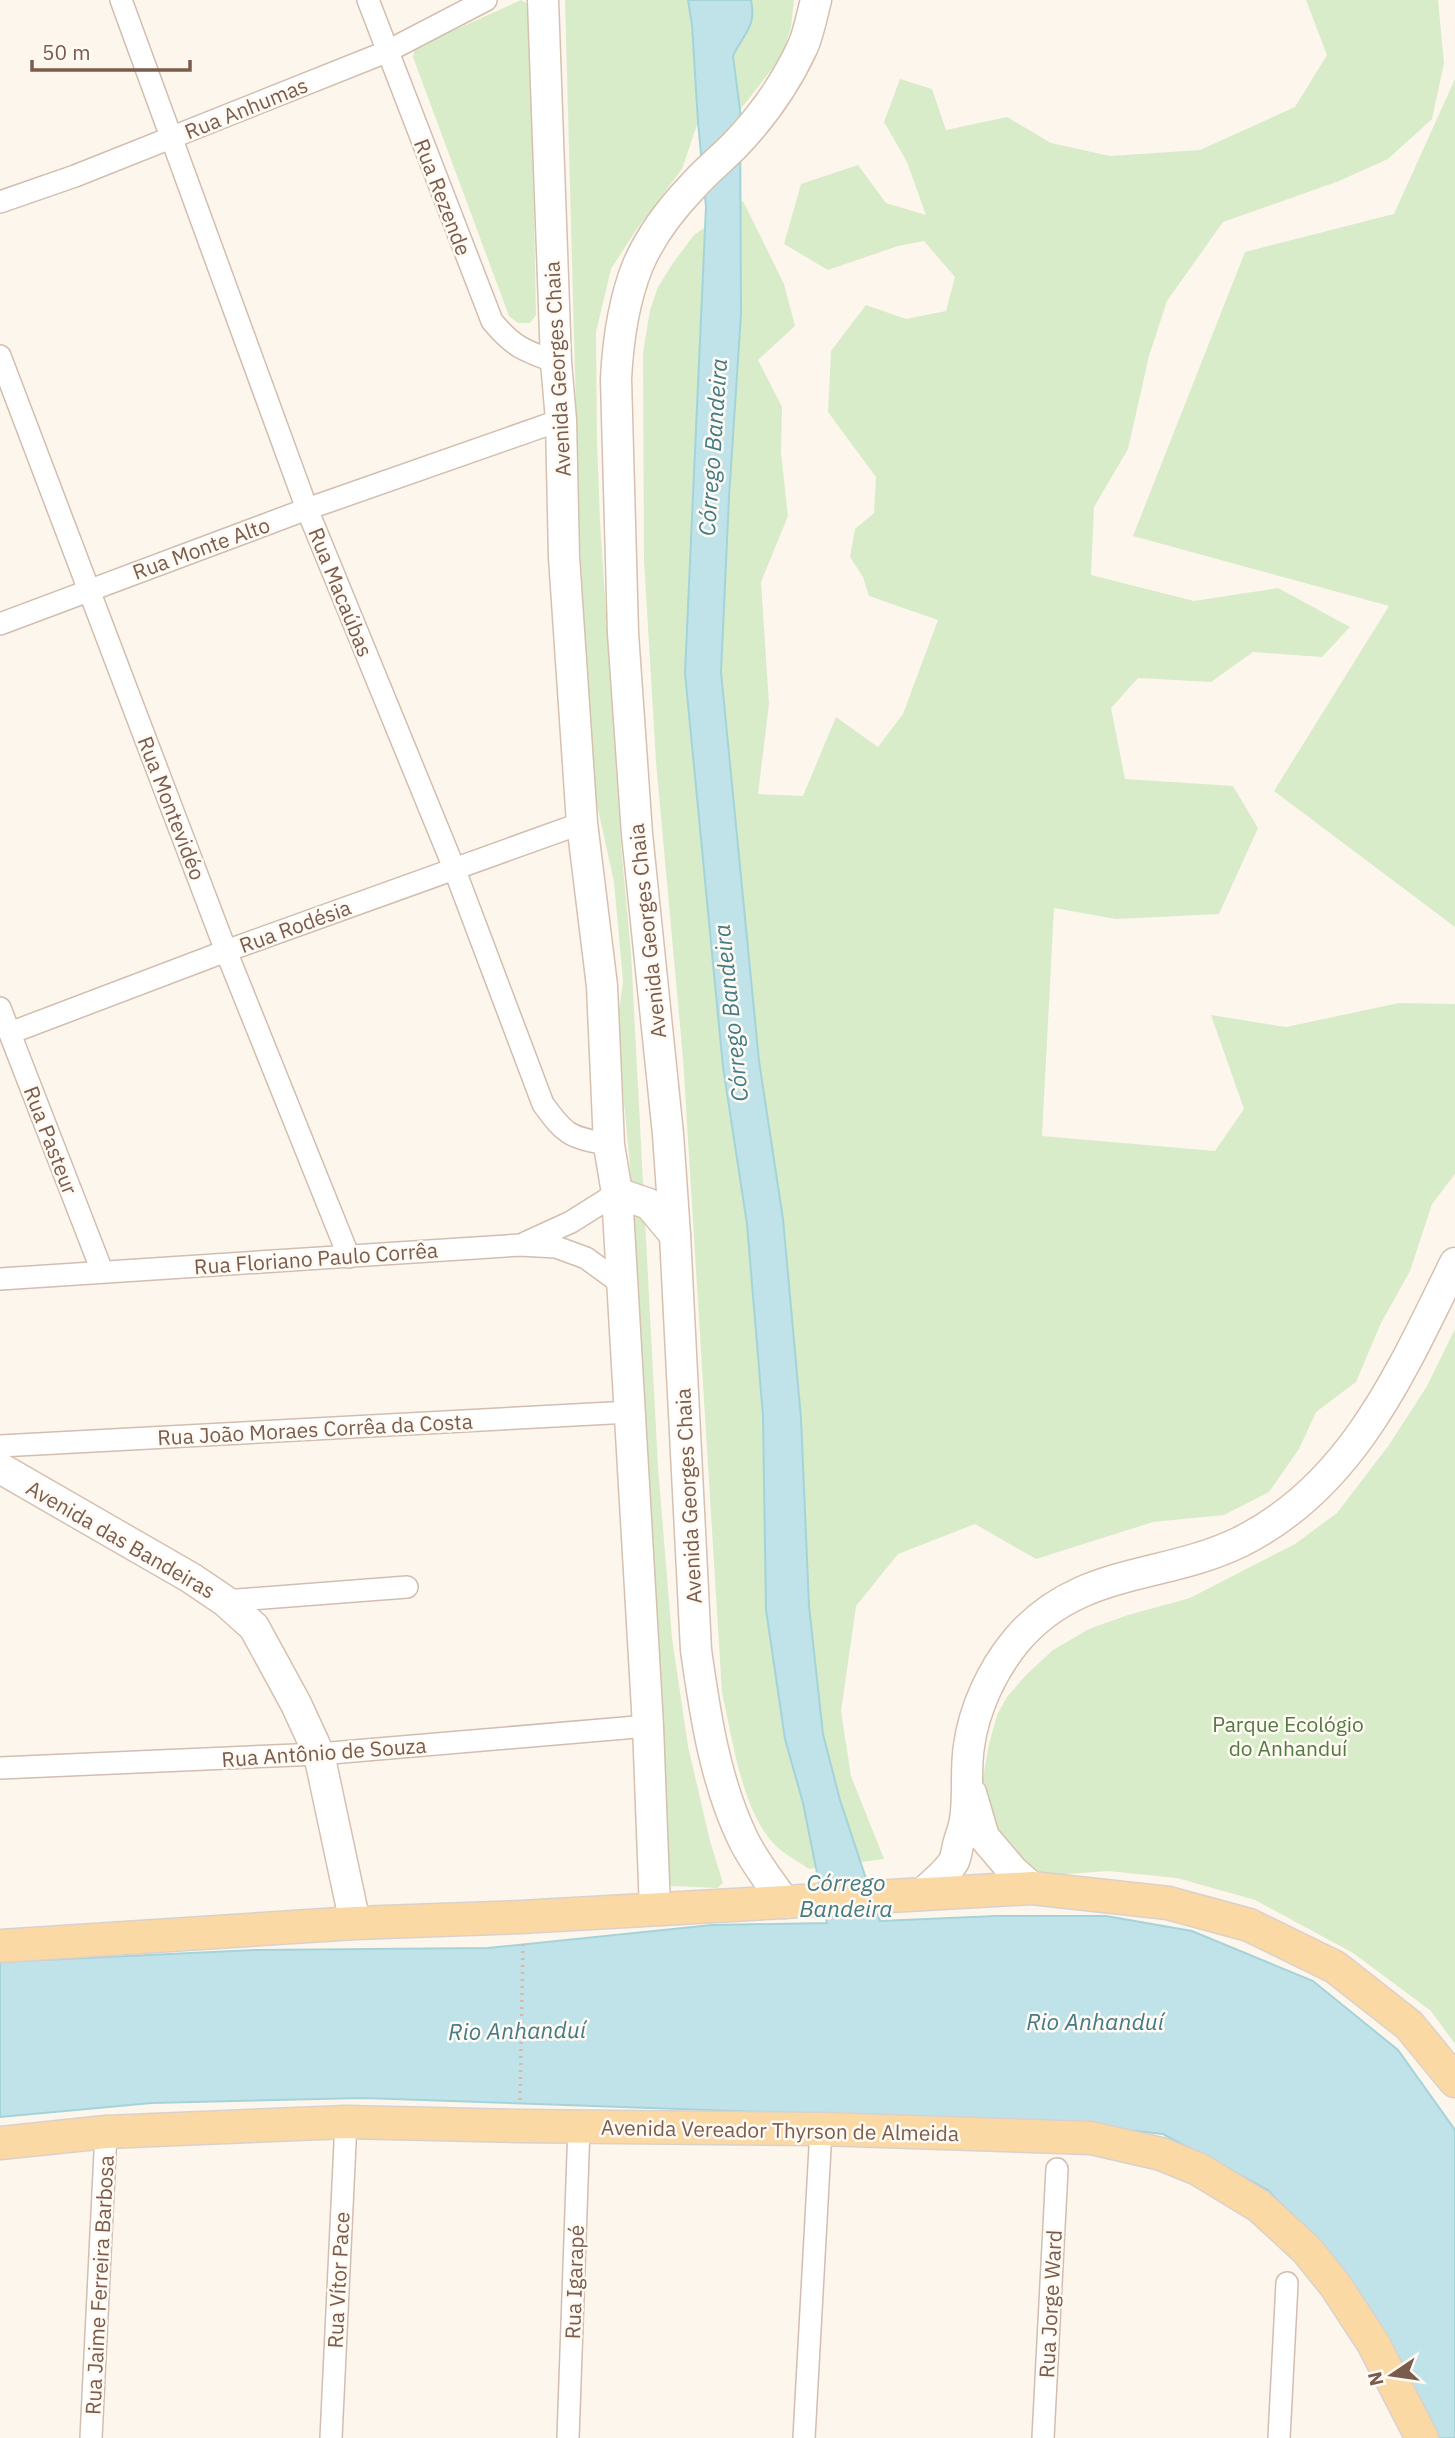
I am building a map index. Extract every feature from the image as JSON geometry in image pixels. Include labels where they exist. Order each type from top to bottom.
[{"type":"main road","name":"Avenida Georges Chaia","points":[[543,0],[556,362],[561,420],[564,557],[582,823],[602,986],[609,1144],[617,1193],[648,1726],[655,1910]]},
{"type":"main road","name":"Avenida Georges Chaia","points":[[785,1903],[744,1843],[729,1807],[705,1712],[696,1650],[676,1235],[637,834],[622,633],[616,379],[618,341],[625,303],[639,264],[655,234],[691,187],[759,118],[783,83],[804,44],[816,0]]},
{"type":"main road","points":[[602,986],[614,1000],[628,1005],[653,1000]]},
{"type":"main road","points":[[617,1193],[649,1204],[676,1235]]},
{"type":"main road","points":[[906,1895],[954,1860],[965,1820],[969,1745],[979,1706],[996,1670],[1017,1640],[1049,1610],[1085,1589],[1188,1560],[1239,1542],[1287,1513],[1326,1479],[1371,1422],[1405,1364],[1455,1263]]},
{"type":"main road","name":"Avenida das Bandeiras","points":[[0,1468],[191,1578],[225,1601],[254,1627],[296,1704],[319,1754],[355,1923]]},
{"type":"main road","points":[[967,1780],[985,1837],[1013,1871],[1032,1888]]},
{"type":"main road","points":[[0,1946],[355,1923],[521,1917],[1032,1888],[1168,1903],[1249,1925],[1335,1967],[1409,2025],[1455,2081]]},
{"type":"main road","name":"Avenida Vereador Thyrson de Almeida","points":[[0,2143],[106,2132],[346,2122],[821,2129],[1091,2138],[1161,2154],[1198,2169],[1259,2206],[1306,2249],[1335,2285],[1373,2343],[1422,2438]]},
{"type":"street","name":"Rua Macaúbas","points":[[121,0],[307,509],[454,868],[543,1104],[560,1127],[575,1137],[609,1144]]},
{"type":"street","name":"Rua Rezende","points":[[368,0],[492,321],[507,340],[526,352],[556,362]]},
{"type":"street","name":"Rua Anhumas","points":[[0,202],[75,176],[386,52],[486,0]]},
{"type":"street","name":"Rua Montevidéo","points":[[0,356],[226,951],[349,1257]]},
{"type":"street","name":"Rua Monte Alto","points":[[0,624],[307,509],[561,420]]},
{"type":"street","name":"Rua Rodésia","points":[[10,1033],[226,951],[582,823]]},
{"type":"street","name":"Rua Pasteur","points":[[0,1008],[102,1271]]},
{"type":"street","points":[[520,1245],[571,1223],[617,1193]]},
{"type":"street","name":"Rua Floriano Paulo Corrêa","points":[[0,1279],[520,1245],[556,1247],[586,1258],[623,1284]]},
{"type":"street","name":"Rua João Moraes Corrêa da Costa","points":[[0,1446],[630,1412]]},
{"type":"street","points":[[225,1601],[407,1587]]},
{"type":"street","name":"Rua Antônio de Souza","points":[[0,1768],[319,1754],[648,1726]]},
{"type":"street","name":"Rua Vítor Pace","points":[[331,2438],[346,2122]]},
{"type":"street","name":"Rua Igarapé","points":[[568,2438],[579,2126]]},
{"type":"street","points":[[804,2438],[821,2129]]},
{"type":"street","name":"Rua Jaime Ferreira Barbosa","points":[[91,2438],[106,2132]]},
{"type":"street","name":"Rua Jorge Ward","points":[[1042,2438],[1057,2169]]},
{"type":"street","points":[[1279,2438],[1287,2283]]},
{"type":"path","points":[[520,2110],[523,1936]]},
{"type":"green space","points":[[521,0],[530,5],[536,315],[530,323],[518,323],[509,316],[413,57],[415,48]]},
{"type":"green space","points":[[565,0],[688,0],[692,25],[698,122],[682,169],[636,230],[611,269],[596,332],[597,440],[622,856],[631,953],[658,1467],[672,1638],[688,1746],[710,1841],[723,1883],[717,1888],[671,1886],[667,1878],[631,1177],[617,1027],[623,981],[614,882],[596,800],[584,635]]},
{"type":"green space","points":[[751,0],[794,0],[791,27],[782,56],[740,110],[733,56],[751,24]]},
{"type":"green space","points":[[1306,0],[1438,0],[1444,63],[1432,119],[1388,159],[1339,181],[1223,222],[1167,301],[1149,356],[1128,449],[1094,507],[1091,575],[1194,601],[1278,588],[1350,627],[1322,657],[1253,652],[1211,682],[1138,678],[1111,708],[1125,779],[1233,786],[1258,828],[1219,914],[1116,919],[1054,908],[1042,1136],[1215,1151],[1244,1109],[1211,1015],[1286,1027],[1399,1003],[1455,1004],[1455,1174],[1432,1204],[1410,1271],[1381,1323],[1356,1382],[1316,1412],[1299,1449],[1269,1492],[1224,1515],[1153,1522],[1036,1559],[975,1524],[898,1554],[856,1606],[841,1711],[851,1776],[884,1859],[809,1869],[773,1843],[753,1811],[740,1772],[722,1693],[683,1058],[656,762],[644,560],[643,353],[650,310],[658,287],[694,235],[743,201],[784,284],[795,326],[758,360],[782,407],[781,453],[788,516],[761,582],[769,704],[758,794],[803,796],[836,717],[878,747],[903,714],[938,620],[869,596],[863,577],[850,557],[855,529],[874,513],[876,477],[828,412],[831,351],[866,305],[906,319],[946,311],[955,277],[924,241],[898,246],[828,270],[784,244],[801,184],[858,165],[886,203],[926,215],[907,162],[884,122],[900,79],[932,89],[946,130],[1007,117],[1051,143],[1110,156],[1200,150],[1295,107],[1327,55]]},
{"type":"green space","points":[[1455,79],[1455,927],[1274,791],[1389,606],[1133,536],[1245,252],[1394,214]]},
{"type":"green space","name":"Parque Ecológio do Anhanduí","points":[[1455,1329],[1455,2044],[1431,2011],[1353,1953],[1255,1900],[1177,1878],[1108,1871],[1040,1876],[997,1837],[981,1789],[997,1715],[1007,1697],[1026,1675],[1053,1650],[1089,1629],[1190,1598],[1295,1544],[1337,1513],[1389,1445],[1427,1386]]},
{"type":"water","points":[[688,0],[751,0],[752,9],[751,24],[733,56],[740,110],[741,314],[721,672],[759,1061],[783,1219],[801,1418],[809,1606],[823,1734],[840,1800],[880,1921],[996,1916],[1106,1916],[1192,1931],[1313,1981],[1398,2050],[1455,2130],[1455,2438],[1432,2438],[1338,2265],[1268,2190],[1163,2134],[1055,2122],[363,2098],[152,2103],[0,2117],[0,1962],[255,1950],[488,1948],[712,1925],[827,1923],[803,1803],[785,1739],[766,1610],[763,1416],[747,1224],[723,1067],[685,673],[706,207]]},
{"type":"water label","name":"Córrego Bandeira","points":[[712,447]]},
{"type":"water label","name":"Córrego Bandeira","points":[[730,1013]]},
{"type":"water label","name":"Córrego Bandeira","points":[[846,1895]]},
{"type":"water label","name":"Rio Anhanduí","points":[[1095,2021]]},
{"type":"water label","name":"Rio Anhanduí","points":[[517,2030]]}]
